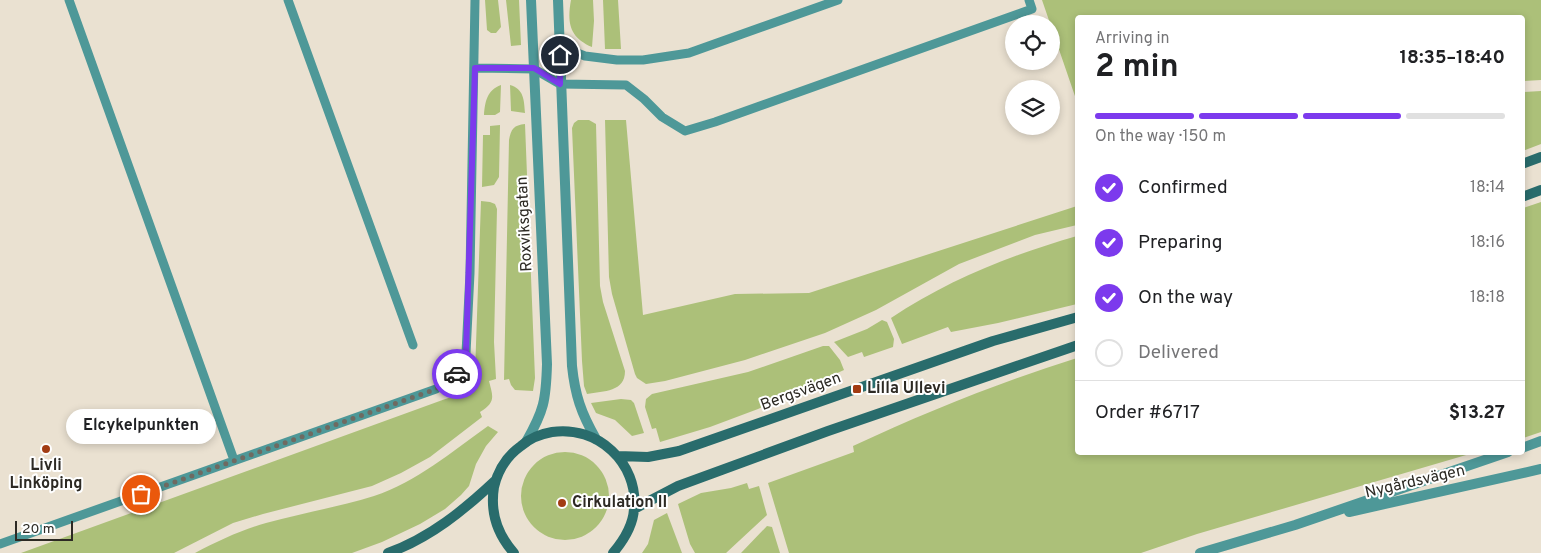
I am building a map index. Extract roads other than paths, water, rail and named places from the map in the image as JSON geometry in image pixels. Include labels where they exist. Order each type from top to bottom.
[{"type":"main road","points":[[1525,163],[1541,157]]},
{"type":"main road","points":[[1525,196],[1541,190]]},
{"type":"main road","name":"Bergsvägen","points":[[618,456],[648,457],[679,451],[993,340],[1075,319]]},
{"type":"main road","points":[[634,509],[678,486],[1075,346]]},
{"type":"main road","points":[[514,553],[506,544],[498,529],[493,513],[493,496],[496,480],[502,465],[513,452],[526,442],[542,434],[561,431],[579,432],[596,439],[608,446],[626,468],[634,495],[634,509],[627,533],[613,553]]},
{"type":"main road","points":[[388,553],[439,528],[465,509],[496,480]]},
{"type":"street","name":"Roxviksgatan","points":[[526,442],[544,406],[546,372],[531,0]]},
{"type":"street","points":[[558,0],[572,366],[578,404],[585,421],[596,439]]},
{"type":"street","points":[[1525,447],[1541,442]]},
{"type":"street","name":"Nygårdsvägen","points":[[1200,553],[1295,525],[1499,455]]},
{"type":"street","name":"Nygårdsvägen","points":[[1295,525],[1541,469]]},
{"type":"lane","points":[[69,0],[234,460]]},
{"type":"lane","points":[[288,0],[413,345]]},
{"type":"lane","points":[[0,544],[436,389],[456,376],[463,366],[466,354],[470,273],[475,0]]},
{"type":"lane","points":[[559,41],[585,56],[608,60],[643,60],[690,53],[838,0]]},
{"type":"lane","points":[[475,68],[534,68],[560,84],[626,85],[662,117],[685,131],[1032,9],[1029,0]]},
{"type":"place","name":"Lilla Ullevi","points":[[857,389]]},
{"type":"place","name":"Livli Linköping","points":[[46,449]]},
{"type":"place","name":"Elcykelpunkten","points":[[141,494]]},
{"type":"place","name":"Cirkulation II","points":[[562,503]]}]
